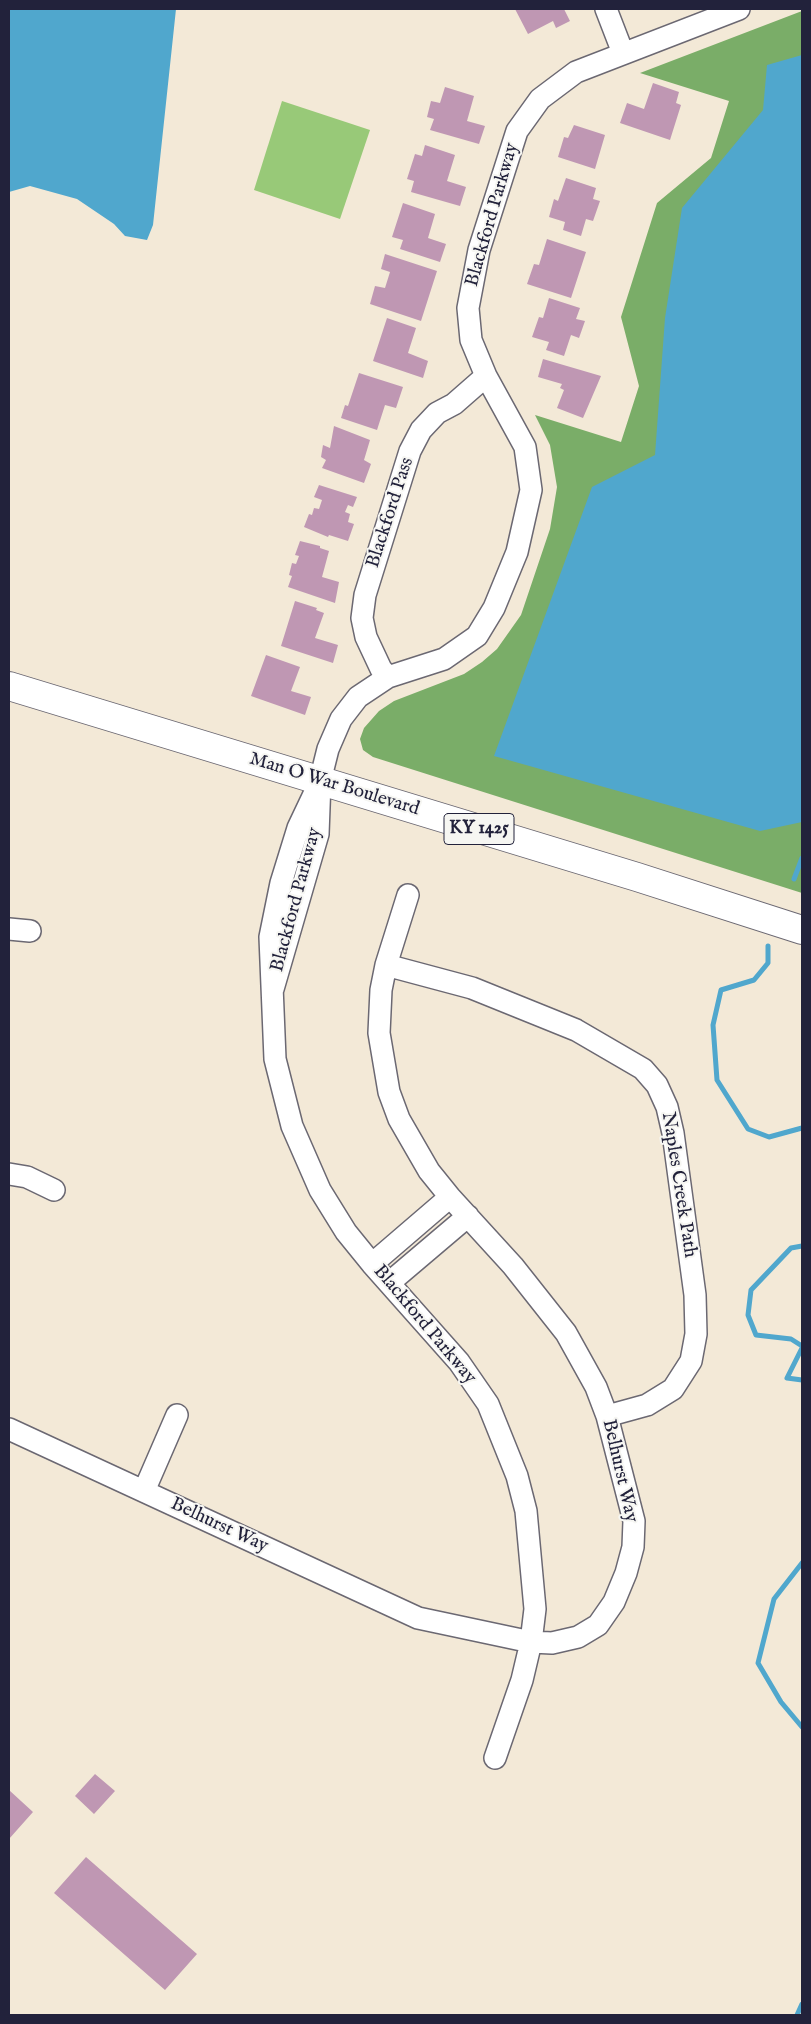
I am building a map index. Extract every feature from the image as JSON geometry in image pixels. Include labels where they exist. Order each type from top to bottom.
[{"type":"main road","name":"Man O War Boulevard","points":[[9,686],[637,877],[802,930]]},
{"type":"street","points":[[606,9],[623,53]]},
{"type":"street","name":"Blackford Parkway","points":[[496,1758],[522,1680],[531,1642],[535,1609],[526,1511],[505,1442],[488,1404],[459,1362],[346,1232],[320,1190],[292,1126],[275,1058],[272,1023],[273,989],[318,834],[320,781],[328,748],[341,719],[358,697],[388,677],[444,659],[477,636],[494,608],[517,552],[531,490],[525,447],[486,376],[471,340],[468,308],[479,250],[517,131],[540,99],[576,72],[739,9]]},
{"type":"street","name":"Blackford Pass","points":[[388,677],[381,668],[366,637],[362,618],[365,595],[410,451],[421,430],[437,413],[454,404],[486,376]]},
{"type":"street","name":"Belhurst Way","points":[[9,1429],[418,1618],[531,1642],[552,1643],[578,1637],[598,1625],[614,1602],[626,1573],[633,1547],[634,1521],[607,1416],[596,1387],[566,1333],[513,1266],[450,1197],[413,1145],[389,1092],[379,1033],[381,990],[386,965],[408,895]]},
{"type":"street","points":[[9,929],[30,931]]},
{"type":"street","name":"Naples Creek Path","points":[[386,965],[472,988],[576,1030],[643,1069],[657,1084],[667,1106],[673,1133],[695,1295],[696,1334],[692,1361],[673,1389],[647,1405],[607,1416]]},
{"type":"street","points":[[9,1174],[27,1177],[54,1190]]},
{"type":"street","points":[[372,1264],[450,1197]]},
{"type":"street","points":[[389,1283],[468,1216]]},
{"type":"street","points":[[144,1491],[177,1415]]},
{"type":"green space","points":[[802,11],[802,893],[373,757],[363,750],[360,739],[364,728],[379,711],[394,701],[464,674],[482,662],[497,649],[521,615],[550,529],[557,487],[550,445],[535,415],[621,442],[639,386],[621,317],[657,203],[711,158],[729,101],[640,73]]},
{"type":"green space","points":[[282,101],[370,130],[340,219],[254,190]]},
{"type":"water","points":[[9,9],[176,9],[153,225],[147,240],[125,236],[114,224],[77,199],[30,186],[9,192]]},
{"type":"water","points":[[802,55],[802,822],[760,831],[494,756],[592,487],[655,455],[665,318],[682,208],[763,110],[767,65]]},
{"type":"building","points":[[515,9],[564,9],[570,21],[556,28],[553,21],[528,34]]},
{"type":"building","points":[[653,83],[679,92],[676,103],[681,105],[670,140],[620,123],[627,103],[644,109]]},
{"type":"building","points":[[445,87],[474,96],[467,121],[485,126],[479,144],[430,130],[434,119],[427,117],[431,101],[440,103]]},
{"type":"building","points":[[574,125],[605,135],[595,169],[558,157],[564,137],[568,138]]},
{"type":"building","points":[[425,145],[455,155],[447,181],[466,187],[460,206],[411,192],[414,181],[407,179],[415,154],[422,156]]},
{"type":"building","points":[[566,178],[596,188],[593,199],[600,201],[593,221],[586,219],[581,236],[563,230],[565,222],[549,217],[554,199],[558,201]]},
{"type":"building","points":[[403,203],[435,214],[428,238],[446,244],[440,262],[400,249],[403,240],[392,237]]},
{"type":"building","points":[[547,239],[586,252],[571,298],[527,284],[534,264],[539,265]]},
{"type":"building","points":[[385,254],[437,271],[421,321],[370,304],[375,286],[385,288],[390,272],[381,269]]},
{"type":"building","points":[[549,298],[580,308],[576,319],[585,321],[579,338],[571,335],[564,356],[546,350],[549,342],[532,337],[539,317],[543,318]]},
{"type":"building","points":[[387,318],[416,328],[408,353],[428,361],[423,378],[373,361]]},
{"type":"building","points":[[543,359],[601,376],[583,418],[557,408],[564,390],[560,388],[562,384],[538,377]]},
{"type":"building","points":[[359,373],[403,387],[396,408],[385,405],[377,430],[341,418],[345,405],[348,406]]},
{"type":"building","points":[[334,426],[370,440],[364,460],[371,464],[364,483],[322,468],[326,460],[321,457],[323,445],[330,448]]},
{"type":"building","points":[[319,485],[357,497],[353,507],[348,505],[345,512],[350,514],[348,522],[354,524],[348,541],[329,535],[328,537],[304,527],[309,514],[312,515],[314,508],[319,509],[322,500],[314,497]]},
{"type":"building","points":[[300,541],[320,546],[320,548],[329,551],[322,577],[339,582],[335,603],[288,587],[292,576],[289,575],[292,563],[296,564],[299,556],[295,555]]},
{"type":"building","points":[[295,601],[317,608],[316,610],[324,613],[315,638],[338,645],[333,663],[281,646]]},
{"type":"building","points":[[266,655],[300,667],[291,691],[311,697],[305,715],[251,696]]},
{"type":"building","points":[[95,1774],[115,1791],[94,1814],[75,1796]]},
{"type":"building","points":[[9,1790],[33,1812],[9,1839]]},
{"type":"building","points":[[86,1857],[197,1954],[165,1990],[54,1893]]},
{"type":"waterway","points":[[794,879],[802,858]]},
{"type":"waterway","points":[[768,946],[768,963],[754,980],[721,990],[713,1025],[717,1080],[748,1129],[769,1137],[802,1128]]},
{"type":"waterway","points":[[802,1246],[791,1248],[751,1290],[748,1315],[756,1335],[791,1339],[802,1346]]},
{"type":"waterway","points":[[802,1348],[787,1378],[802,1380]]},
{"type":"waterway","points":[[802,1563],[774,1599],[758,1663],[781,1702],[802,1727]]},
{"type":"waterway","points":[[797,2015],[802,2004]]}]
